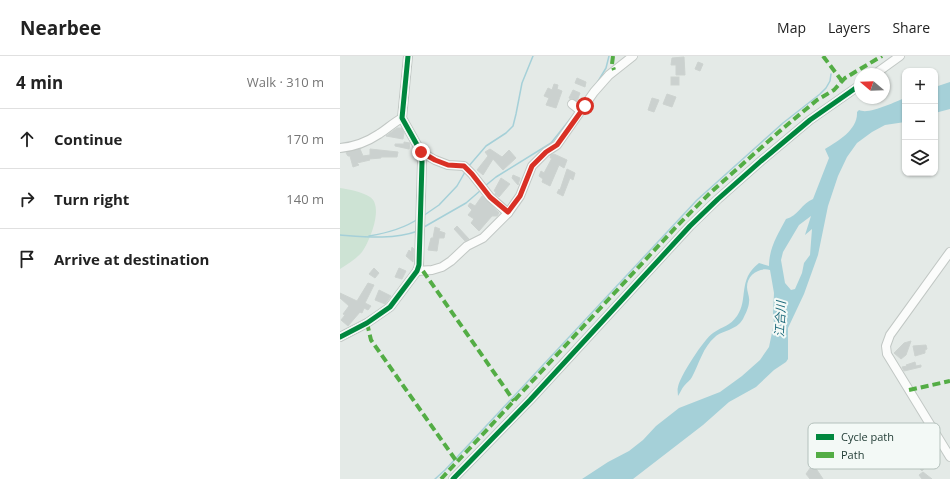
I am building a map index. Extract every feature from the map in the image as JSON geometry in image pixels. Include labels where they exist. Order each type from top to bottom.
[{"type":"street","points":[[340,337],[367,323],[390,307],[417,271],[420,258],[422,162],[421,152],[402,118],[408,56]]},
{"type":"street","points":[[417,271],[432,270],[442,267],[467,246],[483,238],[508,212],[520,196],[532,166],[546,152],[557,145],[594,92],[609,75],[633,56]]},
{"type":"street","points":[[883,68],[900,56]]},
{"type":"street","points":[[453,479],[535,394],[690,226],[718,199],[810,120],[854,89]]},
{"type":"street","points":[[572,104],[581,111]]},
{"type":"street","points":[[340,148],[362,143],[379,134],[402,118]]},
{"type":"street","points":[[421,152],[448,165],[467,169],[490,197],[508,212]]},
{"type":"street","points":[[929,423],[886,354],[886,346],[890,335],[950,252]]},
{"type":"street","points":[[940,441],[950,457]]},
{"type":"green space","points":[[340,188],[355,191],[370,197],[374,201],[376,215],[369,240],[362,252],[340,269]]},
{"type":"water","points":[[950,82],[950,109],[938,112],[938,104],[938,86]]},
{"type":"water","name":"江合川","points":[[902,99],[902,122],[885,125],[857,143],[847,157],[838,176],[828,206],[818,255],[804,294],[788,328],[788,359],[786,362],[774,370],[756,387],[729,402],[703,425],[633,479],[582,479],[608,462],[629,451],[643,440],[656,426],[679,408],[720,392],[742,376],[760,360],[769,347],[774,323],[774,293],[770,270],[766,269],[754,273],[749,279],[747,287],[749,304],[743,319],[737,326],[718,335],[711,341],[704,351],[691,378],[683,387],[678,396],[680,382],[698,350],[713,333],[729,324],[737,316],[742,303],[748,276],[752,269],[759,263],[769,266],[772,247],[786,219],[794,215],[806,203],[813,199],[829,158],[825,149],[841,139],[851,130],[859,110],[869,111]],"holes":[[[811,216],[805,235],[812,229],[810,255],[804,263],[802,273],[795,289],[791,290],[785,283],[781,260],[783,252],[799,225]]]},
{"type":"building","points":[[684,57],[685,75],[676,75],[676,65],[671,65],[672,58]]},
{"type":"building","points":[[698,62],[703,64],[700,71],[695,69]]},
{"type":"building","points":[[671,77],[679,77],[679,85],[671,85]]},
{"type":"building","points":[[577,78],[586,82],[585,87],[575,83]]},
{"type":"building","points":[[554,84],[558,85],[557,89],[562,91],[556,108],[546,105],[549,98],[544,96],[548,88],[552,90]]},
{"type":"building","points":[[573,90],[580,93],[577,101],[569,98]]},
{"type":"building","points":[[667,94],[676,97],[672,107],[663,104]]},
{"type":"building","points":[[652,98],[659,100],[654,112],[648,110]]},
{"type":"building","points":[[397,128],[402,128],[404,133],[403,139],[386,136]]},
{"type":"building","points":[[404,142],[410,143],[409,149],[395,146],[395,144],[404,144]]},
{"type":"building","points":[[360,149],[363,156],[370,155],[370,149],[398,152],[397,157],[369,159],[370,160],[357,163],[359,165],[353,167],[350,156],[346,153]]},
{"type":"building","points":[[490,149],[502,157],[509,150],[516,158],[503,170],[493,159],[483,175],[477,170],[488,156],[485,152]]},
{"type":"building","points":[[554,154],[567,160],[564,168],[559,165],[550,186],[542,182],[543,179],[539,176],[541,171],[544,173],[552,158],[550,158],[551,155]]},
{"type":"building","points":[[567,169],[575,173],[573,180],[570,178],[563,196],[557,193],[559,189],[560,190]]},
{"type":"building","points":[[513,175],[520,178],[518,185],[512,178]]},
{"type":"building","points":[[501,178],[510,184],[499,197],[494,191]]},
{"type":"building","points":[[482,196],[499,213],[497,216],[492,216],[479,231],[471,223],[474,219],[468,215],[472,210],[468,206],[470,203],[475,206]]},
{"type":"building","points":[[457,226],[469,239],[465,241],[454,229]]},
{"type":"building","points":[[435,227],[440,229],[439,231],[445,233],[444,238],[439,238],[437,251],[428,250],[431,238],[433,238]]},
{"type":"building","points":[[412,247],[414,249],[413,262],[406,256],[409,250],[411,252]]},
{"type":"building","points":[[374,268],[379,273],[375,278],[369,274]]},
{"type":"building","points":[[399,268],[406,271],[402,279],[395,277]]},
{"type":"building","points":[[368,283],[374,285],[365,303],[371,306],[368,310],[364,308],[362,313],[360,312],[348,326],[341,320],[345,315],[343,314],[349,306],[340,298],[340,293],[357,301]]},
{"type":"building","points":[[379,290],[391,296],[385,304],[375,300]]},
{"type":"building","points":[[911,341],[906,355],[901,359],[894,353],[904,343]]},
{"type":"building","points":[[926,345],[927,349],[925,350],[925,353],[915,356],[913,346]]},
{"type":"building","points":[[915,362],[916,366],[921,365],[921,367],[904,371],[902,367]]},
{"type":"building","points":[[810,469],[816,469],[823,479],[810,479],[806,474]]},
{"type":"building","points":[[923,472],[932,479],[922,479],[919,475]]},
{"type":"waterway","points":[[468,167],[486,146],[506,133],[513,126],[522,83],[533,56]]},
{"type":"waterway","points":[[597,83],[606,68],[609,56]]},
{"type":"waterway","points":[[435,479],[697,200],[783,123],[820,94],[830,81],[831,74]]},
{"type":"waterway","points":[[485,186],[496,177],[551,143],[571,118]]},
{"type":"waterway","points":[[423,216],[439,205],[457,186],[465,172]]},
{"type":"waterway","points":[[424,227],[466,203],[481,190]]},
{"type":"waterway","points":[[369,236],[395,230],[418,219]]},
{"type":"waterway","points":[[340,235],[389,237],[418,231]]},
{"type":"marked path","points":[[613,56],[612,64],[614,70]]},
{"type":"marked path","points":[[823,56],[842,81]]},
{"type":"marked path","points":[[441,479],[676,227],[710,193],[817,100],[834,90],[845,78],[882,56]]},
{"type":"marked path","points":[[423,271],[514,401]]},
{"type":"marked path","points":[[367,323],[371,340],[457,462]]},
{"type":"marked path","points":[[909,390],[950,381]]},
{"type":"cycle path","points":[[340,337],[367,323],[390,307],[417,271],[419,265],[421,152],[402,118],[408,56]]},
{"type":"cycle path","points":[[453,479],[530,400],[690,226],[761,161],[810,120],[854,89]]},
{"type":"route","points":[[421,152],[448,165],[464,166],[490,197],[508,212],[520,196],[532,166],[546,152],[557,145],[585,106]]}]
